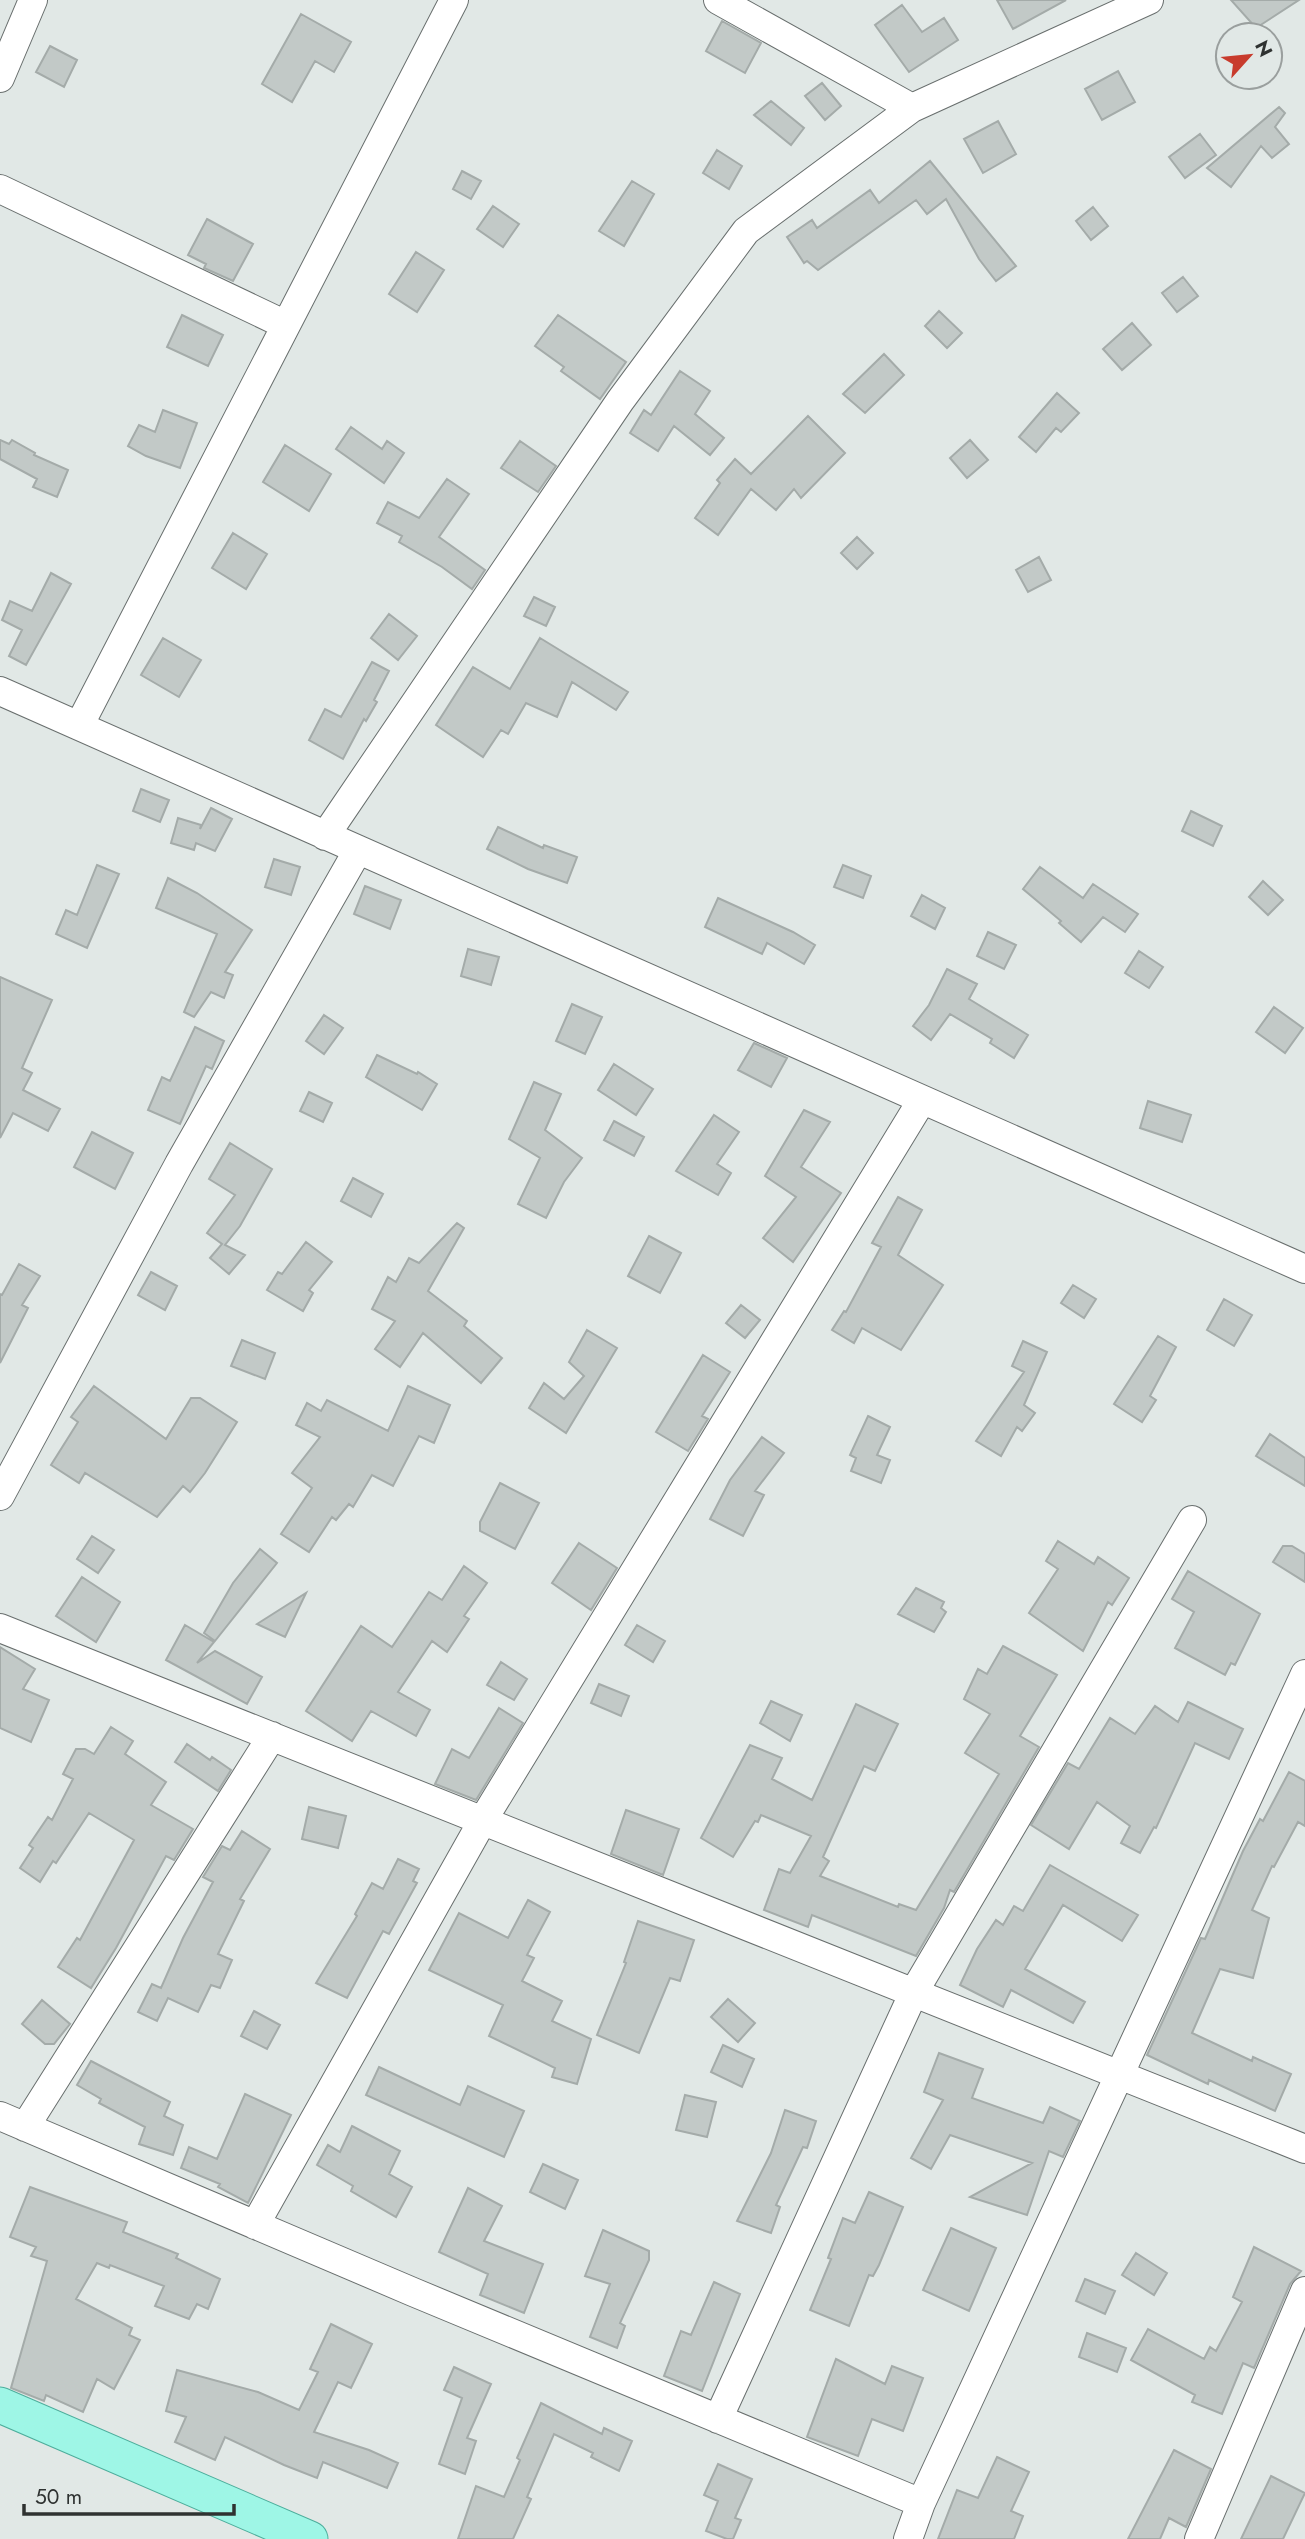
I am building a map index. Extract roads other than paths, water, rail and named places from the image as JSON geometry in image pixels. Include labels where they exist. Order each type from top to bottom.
[{"type":"main road","points":[[0,2405],[310,2539]]},
{"type":"street","points":[[0,78],[33,0]]},
{"type":"street","points":[[79,726],[454,0]]},
{"type":"street","points":[[718,0],[912,108]]},
{"type":"street","points":[[325,836],[620,401],[746,231],[912,108],[1149,0]]},
{"type":"street","points":[[0,189],[286,325]]},
{"type":"street","points":[[0,691],[1305,1269]]},
{"type":"street","points":[[0,1496],[178,1164],[358,850]]},
{"type":"street","points":[[254,2225],[483,1820],[922,1100]]},
{"type":"street","points":[[718,2419],[914,1992],[1192,1520]]},
{"type":"street","points":[[0,1628],[1305,2148]]},
{"type":"street","points":[[908,2539],[921,2503],[1305,1674]]},
{"type":"street","points":[[272,1736],[13,2121],[254,2225],[921,2503]]},
{"type":"street","points":[[1199,2539],[1305,2291]]}]
